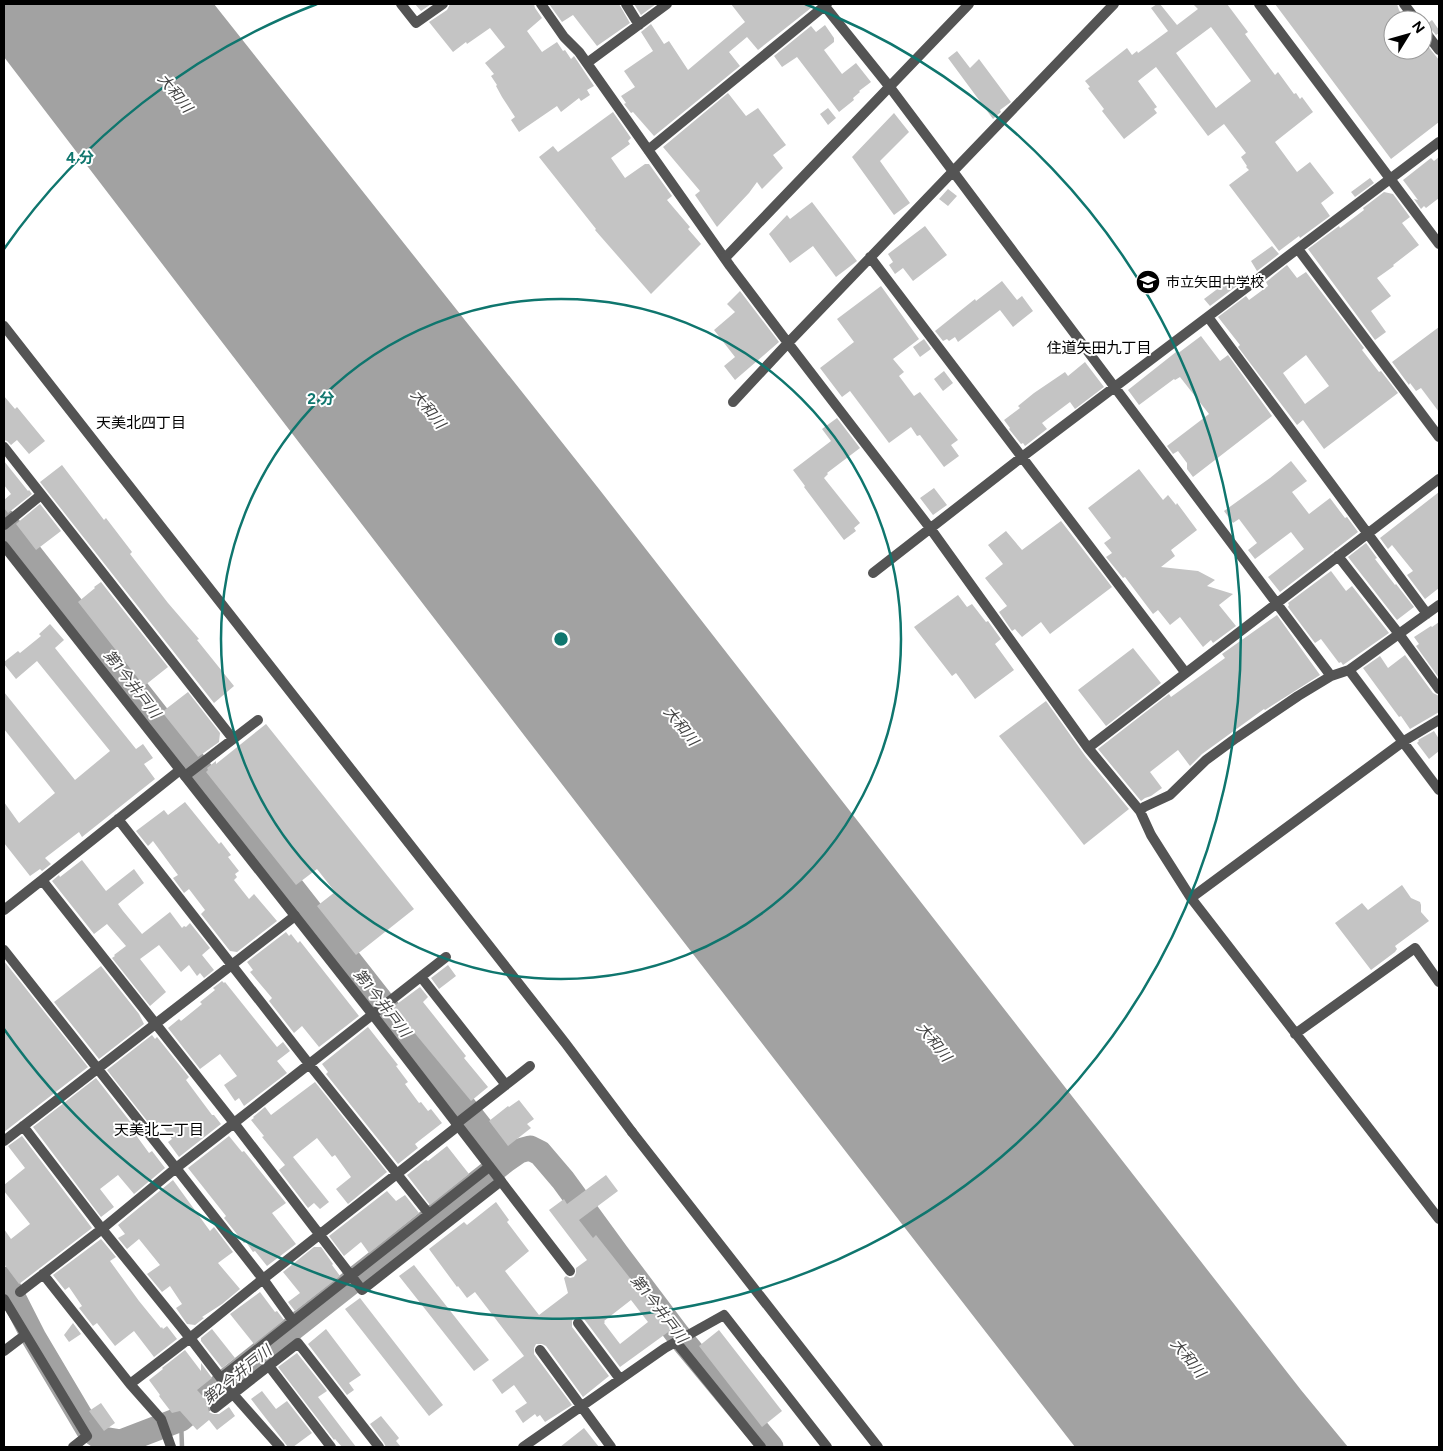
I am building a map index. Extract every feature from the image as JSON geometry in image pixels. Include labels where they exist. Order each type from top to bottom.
[{"type":"street","points":[[401,4],[416,22],[443,4]]},
{"type":"street","points":[[541,4],[564,37],[579,52],[725,258],[788,343],[930,528],[1088,748],[1140,811],[1151,835],[1191,898],[1295,1034],[1438,1215]]},
{"type":"street","points":[[626,4],[639,25]]},
{"type":"street","points":[[587,63],[667,4]]},
{"type":"street","points":[[648,150],[825,4],[1331,676]]},
{"type":"street","points":[[725,258],[888,86],[969,4]]},
{"type":"street","points":[[733,402],[1114,4]]},
{"type":"street","points":[[1259,4],[1439,244]]},
{"type":"street","points":[[873,573],[1022,457],[1439,142]]},
{"type":"street","points":[[1298,249],[1439,437]]},
{"type":"street","points":[[870,257],[1185,672]]},
{"type":"street","points":[[1208,317],[1427,614]]},
{"type":"street","points":[[4,326],[566,1044],[632,1132],[878,1447]]},
{"type":"street","points":[[4,447],[232,739]]},
{"type":"street","points":[[1088,748],[1439,479]]},
{"type":"street","points":[[4,525],[41,496]]},
{"type":"street","points":[[4,546],[373,1015],[570,1271]]},
{"type":"street","points":[[1338,556],[1439,689]]},
{"type":"street","points":[[1140,811],[1144,807],[1170,795],[1206,760],[1236,738],[1331,676],[1349,670],[1439,606]]},
{"type":"street","points":[[1349,670],[1439,790]]},
{"type":"street","points":[[4,910],[118,819],[258,720]]},
{"type":"street","points":[[1191,898],[1404,742],[1439,720]]},
{"type":"street","points":[[118,819],[429,1214]]},
{"type":"street","points":[[42,880],[362,1290],[500,1181]]},
{"type":"street","points":[[4,1141],[295,916]]},
{"type":"street","points":[[1295,1034],[1414,948],[1439,982]]},
{"type":"street","points":[[4,950],[176,1168],[293,1321]]},
{"type":"street","points":[[20,1292],[446,957]]},
{"type":"street","points":[[420,978],[505,1086]]},
{"type":"street","points":[[130,1384],[397,1174],[530,1066]]},
{"type":"street","points":[[23,1126],[233,1394],[280,1447]]},
{"type":"street","points":[[221,1378],[490,1167]]},
{"type":"street","points":[[43,1274],[130,1384],[161,1419],[171,1447]]},
{"type":"street","points":[[4,1299],[87,1436],[72,1447]]},
{"type":"street","points":[[523,1447],[677,1341],[724,1314],[827,1447]]},
{"type":"street","points":[[578,1323],[620,1380]]},
{"type":"street","points":[[4,1351],[25,1335]]},
{"type":"street","points":[[677,1341],[761,1447]]},
{"type":"street","points":[[215,1408],[298,1343],[378,1447]]},
{"type":"street","points":[[540,1350],[611,1447]]},
{"type":"street","points":[[269,1366],[331,1447]]},
{"type":"water","name":"大和川","points":[[4,4],[214,4],[599,489],[1301,1390],[1348,1447],[1075,1447],[538,753],[4,57]]},
{"type":"building","points":[[415,4],[431,4],[421,11]]},
{"type":"building","points":[[450,4],[534,4],[542,18],[527,31],[542,52],[557,42],[571,59],[574,56],[594,86],[587,90],[590,95],[581,101],[579,98],[561,112],[557,106],[519,132],[511,120],[515,117],[491,76],[494,74],[485,63],[505,47],[490,28],[453,52],[429,22],[447,10]]},
{"type":"building","points":[[549,4],[619,4],[630,23],[597,46],[573,15],[562,22]]},
{"type":"building","points":[[634,4],[656,4],[641,15]]},
{"type":"building","points":[[731,4],[816,4],[758,50],[747,37],[729,52],[740,66],[654,136],[633,112],[631,113],[621,96],[635,87],[624,71],[653,51],[641,32],[651,24],[664,44],[669,41],[688,70],[745,22]]},
{"type":"building","points":[[1160,4],[1177,25],[1198,9],[1193,4],[1227,4],[1248,32],[1245,34],[1275,75],[1278,72],[1294,94],[1296,93],[1300,99],[1302,97],[1313,112],[1275,142],[1297,172],[1310,162],[1334,193],[1321,203],[1330,216],[1279,251],[1229,185],[1249,170],[1241,157],[1246,153],[1224,124],[1208,136],[1156,67],[1138,81],[1157,107],[1154,109],[1157,113],[1124,139],[1102,111],[1104,109],[1088,88],[1090,87],[1085,81],[1127,48],[1132,55],[1137,51],[1138,53],[1168,31],[1151,8]],"holes":[[[1211,27],[1251,81],[1216,108],[1176,53]]]},
{"type":"building","points":[[1275,4],[1397,4],[1399,10],[1383,10],[1383,60],[1433,60],[1433,52],[1439,60],[1439,122],[1391,159]]},
{"type":"building","points":[[1433,21],[1439,30],[1439,33],[1436,35],[1433,31]]},
{"type":"building","points":[[825,25],[834,38],[834,42],[824,50],[842,74],[856,63],[871,82],[859,91],[853,98],[854,100],[839,112],[797,57],[782,67],[774,56],[811,26],[816,32]]},
{"type":"building","points":[[957,51],[970,68],[979,59],[1011,102],[1000,110],[1001,112],[993,119],[948,58]]},
{"type":"building","points":[[728,93],[746,116],[758,108],[786,145],[773,155],[783,168],[762,189],[757,182],[717,227],[695,195],[700,191],[663,147]]},
{"type":"building","points":[[828,108],[836,118],[828,125],[820,114]]},
{"type":"building","points":[[613,112],[631,138],[628,141],[630,144],[611,158],[625,178],[645,164],[649,164],[672,196],[667,200],[690,227],[688,229],[701,244],[651,294],[595,230],[539,157],[553,146],[558,152]]},
{"type":"building","points":[[894,113],[909,132],[880,161],[910,203],[894,215],[852,157]]},
{"type":"building","points":[[1439,157],[1439,198],[1426,208],[1424,206],[1421,209],[1414,199],[1418,200],[1403,180],[1431,158],[1434,161]]},
{"type":"building","points":[[1370,178],[1374,183],[1355,197],[1351,192]]},
{"type":"building","points":[[948,189],[957,196],[948,206],[939,199]]},
{"type":"building","points":[[1384,192],[1393,194],[1410,217],[1402,223],[1419,245],[1377,278],[1391,296],[1371,311],[1386,332],[1375,340],[1308,249],[1364,210],[1363,208]]},
{"type":"building","points":[[812,202],[857,261],[836,277],[813,246],[790,263],[769,234],[787,215],[790,219]]},
{"type":"building","points":[[925,226],[947,255],[913,281],[903,268],[895,274],[889,265],[893,262],[888,254]]},
{"type":"building","points":[[1272,246],[1279,254],[1257,271],[1251,261]]},
{"type":"building","points":[[1287,265],[1297,278],[1306,272],[1364,348],[1362,350],[1398,393],[1324,449],[1303,420],[1297,425],[1238,347],[1240,345],[1218,317],[1246,296],[1249,300],[1268,286],[1266,282]],"holes":[[[1306,355],[1329,386],[1305,404],[1283,373]]]},
{"type":"building","points":[[1232,278],[1238,285],[1210,306],[1204,299]]},
{"type":"building","points":[[1002,281],[1017,300],[1022,296],[1033,311],[1013,327],[1000,310],[958,342],[955,337],[949,341],[947,339],[943,341],[935,331],[975,299],[976,301]]},
{"type":"building","points":[[881,286],[919,339],[893,359],[904,372],[899,376],[914,396],[920,392],[958,440],[951,445],[959,456],[944,467],[920,435],[917,436],[911,427],[889,443],[850,391],[842,397],[820,368],[854,342],[837,319]]},
{"type":"building","points":[[740,291],[779,342],[735,380],[724,366],[735,357],[714,330],[735,312],[727,304]]},
{"type":"building","points":[[1439,327],[1439,412],[1421,388],[1416,391],[1410,383],[1409,385],[1392,362]]},
{"type":"building","points":[[1201,336],[1220,361],[1228,355],[1272,416],[1193,477],[1187,469],[1187,463],[1178,451],[1173,454],[1167,446],[1209,414],[1180,377],[1174,379],[1139,405],[1128,390],[1176,352],[1177,354]]},
{"type":"building","points":[[924,339],[931,349],[920,357],[913,347]]},
{"type":"building","points":[[1085,362],[1104,387],[1075,409],[1070,402],[1042,423],[1047,429],[1025,446],[1023,443],[1021,444],[1004,420],[1020,408],[1018,406],[1034,393],[1065,372],[1068,376]]},
{"type":"building","points":[[944,371],[953,383],[943,391],[934,379]]},
{"type":"building","points":[[4,396],[15,409],[17,407],[45,441],[29,454],[17,440],[11,445],[4,440]]},
{"type":"building","points":[[837,418],[860,448],[827,473],[824,478],[860,523],[854,528],[856,531],[844,540],[793,470],[831,441],[822,429]]},
{"type":"building","points":[[4,461],[32,494],[8,513],[4,508],[4,500],[11,494],[4,485]]},
{"type":"building","points":[[1291,461],[1307,481],[1292,492],[1309,514],[1330,498],[1358,532],[1280,592],[1268,577],[1304,549],[1291,532],[1255,559],[1248,550],[1257,543],[1239,519],[1233,523],[1224,511]]},
{"type":"building","points":[[62,465],[104,520],[106,518],[132,552],[130,554],[199,639],[197,640],[234,686],[214,703],[40,482]]},
{"type":"building","points":[[1139,469],[1163,500],[1168,495],[1176,505],[1177,503],[1197,530],[1171,550],[1175,556],[1161,567],[1198,571],[1215,580],[1207,586],[1233,594],[1219,605],[1236,626],[1213,643],[1211,640],[1203,647],[1180,617],[1170,625],[1158,610],[1153,614],[1125,577],[1123,578],[1106,557],[1112,553],[1104,543],[1111,538],[1088,508]]},
{"type":"building","points":[[934,488],[947,505],[933,515],[920,498]]},
{"type":"building","points":[[1439,492],[1439,588],[1425,599],[1407,575],[1413,571],[1392,545],[1388,549],[1380,538]]},
{"type":"building","points":[[40,504],[61,531],[36,550],[16,524]]},
{"type":"building","points":[[1061,521],[1112,587],[1050,634],[1041,622],[1022,637],[1015,629],[1012,631],[999,612],[1007,606],[985,578],[1003,564],[988,545],[1006,531],[1022,550]]},
{"type":"building","points":[[1366,543],[1377,558],[1375,559],[1414,607],[1397,620],[1348,557]]},
{"type":"building","points":[[1331,571],[1346,591],[1352,586],[1389,633],[1343,665],[1341,662],[1339,663],[1321,639],[1315,643],[1288,607],[1288,603]]},
{"type":"building","points":[[101,582],[168,667],[144,686],[78,602]]},
{"type":"building","points":[[958,595],[967,607],[972,604],[986,622],[988,621],[1001,639],[995,644],[1014,670],[975,699],[956,673],[952,676],[914,627]]},
{"type":"building","points":[[1277,615],[1320,675],[1264,709],[1202,754],[1190,766],[1178,750],[1150,772],[1162,788],[1141,801],[1098,749],[1169,694],[1171,697],[1225,658],[1222,654]]},
{"type":"building","points":[[1439,622],[1439,678],[1416,646],[1419,644],[1414,637]]},
{"type":"building","points":[[50,624],[64,640],[55,648],[136,749],[143,744],[153,758],[144,764],[155,779],[82,837],[79,832],[45,858],[51,864],[42,871],[40,869],[30,876],[4,843],[4,802],[19,823],[55,793],[4,729],[4,692],[75,780],[110,751],[37,661],[16,679],[4,664],[18,651],[20,653],[41,636],[39,634]]},
{"type":"building","points":[[1133,648],[1161,683],[1106,726],[1078,690]]},
{"type":"building","points":[[1405,655],[1433,693],[1439,696],[1439,712],[1410,729],[1363,668],[1380,656],[1388,668]]},
{"type":"building","points":[[188,692],[220,733],[219,742],[198,757],[162,712]]},
{"type":"building","points":[[1046,701],[1086,757],[1129,809],[1084,845],[999,736]]},
{"type":"building","points":[[266,724],[414,909],[356,955],[317,906],[335,892],[317,869],[296,885],[206,772],[207,768],[216,761],[216,764]]},
{"type":"building","points":[[1434,731],[1439,739],[1439,751],[1429,759],[1417,743],[1418,740]]},
{"type":"building","points":[[185,802],[219,844],[221,842],[231,855],[228,857],[239,871],[235,874],[237,877],[234,880],[249,899],[254,894],[277,921],[237,952],[230,951],[201,914],[205,910],[189,889],[184,893],[173,878],[178,875],[153,841],[148,846],[136,831],[164,810],[168,815]]},
{"type":"building","points":[[82,860],[106,891],[134,869],[144,883],[118,904],[123,911],[142,934],[170,912],[182,928],[190,923],[210,948],[202,955],[214,970],[204,978],[200,973],[197,976],[189,965],[181,972],[159,945],[140,959],[166,992],[150,1006],[112,958],[126,946],[107,924],[94,934],[52,881]]},
{"type":"building","points":[[1402,885],[1411,898],[1420,902],[1421,912],[1429,921],[1395,946],[1397,949],[1395,952],[1371,970],[1335,923],[1362,903],[1368,910]]},
{"type":"building","points":[[286,932],[289,936],[291,934],[298,943],[300,941],[359,1016],[319,1047],[302,1026],[294,1033],[269,1001],[272,998],[250,972],[253,970],[247,962]]},
{"type":"building","points":[[4,961],[88,1067],[4,1132]]},
{"type":"building","points":[[448,965],[456,976],[439,989],[431,978]]},
{"type":"building","points":[[101,966],[139,1014],[144,1024],[99,1059],[54,1002]]},
{"type":"building","points":[[222,981],[225,982],[277,1047],[283,1042],[290,1051],[277,1061],[287,1073],[244,1106],[239,1098],[235,1101],[224,1085],[237,1076],[220,1054],[200,1069],[168,1028],[179,1019],[181,1021],[202,1004],[200,1002],[215,990],[213,988]]},
{"type":"building","points":[[420,987],[428,997],[423,1002],[488,1087],[471,1101],[393,1007]]},
{"type":"building","points":[[368,1027],[398,1065],[396,1066],[408,1082],[405,1084],[419,1103],[421,1102],[428,1111],[431,1109],[442,1123],[415,1144],[418,1148],[398,1164],[326,1074],[328,1072],[322,1064]]},
{"type":"building","points":[[152,1035],[155,1039],[157,1037],[189,1077],[186,1080],[221,1124],[179,1157],[168,1142],[172,1139],[159,1122],[156,1124],[152,1120],[148,1122],[107,1070]]},
{"type":"building","points":[[96,1078],[136,1129],[133,1131],[149,1153],[152,1151],[165,1168],[134,1194],[118,1175],[100,1189],[114,1207],[101,1217],[33,1127]]},
{"type":"building","points":[[315,1082],[387,1172],[348,1204],[336,1189],[351,1177],[335,1155],[332,1157],[317,1138],[293,1157],[329,1202],[320,1209],[314,1203],[308,1208],[279,1170],[285,1165],[251,1120],[265,1107],[271,1115]]},
{"type":"building","points":[[519,1100],[534,1119],[527,1124],[531,1128],[508,1146],[489,1121]]},
{"type":"building","points":[[22,1136],[92,1228],[19,1284],[4,1264],[4,1229],[11,1239],[30,1224],[4,1191],[4,1185],[25,1168],[8,1146]]},
{"type":"building","points":[[229,1136],[242,1152],[244,1151],[286,1203],[272,1213],[296,1244],[267,1266],[246,1242],[244,1243],[224,1218],[226,1216],[188,1168]]},
{"type":"building","points":[[447,1146],[469,1174],[430,1205],[407,1175]]},
{"type":"building","points":[[606,1175],[618,1191],[579,1220],[593,1238],[596,1235],[671,1330],[620,1367],[584,1319],[574,1317],[572,1327],[609,1376],[583,1397],[546,1346],[536,1344],[534,1354],[572,1405],[545,1422],[540,1415],[537,1417],[535,1414],[523,1423],[515,1411],[527,1403],[514,1385],[502,1394],[492,1380],[524,1356],[475,1292],[467,1298],[429,1249],[464,1222],[467,1225],[496,1202],[509,1220],[507,1222],[529,1251],[505,1271],[539,1315],[568,1293],[564,1278],[566,1276],[574,1277],[576,1268],[587,1260],[549,1210],[564,1199],[567,1204]],"holes":[[[631,1300],[648,1322],[620,1344],[604,1323],[604,1321]]]},
{"type":"building","points":[[173,1180],[210,1231],[214,1227],[233,1252],[218,1263],[240,1289],[202,1317],[204,1318],[195,1325],[187,1324],[176,1308],[182,1304],[170,1286],[162,1292],[147,1274],[160,1265],[139,1239],[127,1249],[118,1238],[125,1234],[118,1225]]},
{"type":"building","points":[[387,1191],[396,1201],[405,1195],[419,1213],[369,1253],[361,1242],[344,1256],[329,1236]]},
{"type":"building","points":[[101,1239],[116,1257],[110,1261],[139,1301],[161,1328],[163,1329],[167,1326],[177,1339],[154,1357],[134,1331],[115,1346],[97,1323],[93,1326],[79,1308],[82,1306],[69,1287],[65,1290],[53,1275]]},
{"type":"building","points":[[314,1247],[321,1247],[340,1276],[295,1311],[288,1302],[300,1293],[283,1272]]},
{"type":"building","points":[[414,1265],[489,1360],[474,1371],[399,1276]]},
{"type":"building","points":[[260,1292],[275,1312],[277,1311],[284,1320],[254,1344],[230,1314]]},
{"type":"building","points":[[360,1298],[443,1405],[429,1416],[345,1309]]},
{"type":"building","points":[[73,1323],[81,1334],[69,1342],[64,1335]]},
{"type":"building","points":[[212,1329],[235,1358],[222,1368],[201,1341],[201,1338]]},
{"type":"building","points":[[326,1329],[361,1375],[349,1383],[354,1390],[347,1395],[308,1344]]},
{"type":"building","points":[[719,1330],[782,1411],[762,1427],[699,1346]]},
{"type":"building","points":[[185,1350],[201,1371],[201,1363],[212,1378],[197,1390],[210,1404],[209,1412],[219,1414],[229,1407],[235,1416],[217,1430],[209,1420],[197,1430],[180,1411],[172,1413],[149,1380]]},
{"type":"building","points":[[297,1353],[327,1391],[318,1397],[356,1447],[342,1447],[334,1440],[278,1367]]},
{"type":"building","points":[[262,1391],[276,1409],[287,1401],[312,1433],[293,1447],[288,1447],[251,1399]]},
{"type":"building","points":[[101,1403],[115,1423],[104,1431],[89,1411]]},
{"type":"building","points":[[381,1416],[399,1438],[396,1441],[401,1447],[386,1447],[370,1424]]},
{"type":"building","points":[[584,1428],[599,1447],[560,1447]]},
{"type":"waterway","name":"第1今井戸川","points":[[4,521],[506,1160]]},
{"type":"waterway","name":"第2今井戸川","points":[[4,1279],[34,1338],[88,1429],[103,1439],[121,1442],[181,1419],[231,1377],[506,1160],[519,1151],[530,1148],[540,1153],[563,1180],[678,1335],[771,1447]]},
{"type":"waterway","points":[[181,1419],[182,1447]]},
{"type":"place","name":"市立矢田中学校","points":[[1148,282]]},
{"type":"district","name":"住道矢田九丁目","points":[[1099,348]]},
{"type":"district","name":"天美北四丁目","points":[[141,423]]},
{"type":"district","name":"天美北二丁目","points":[[159,1130]]}]
